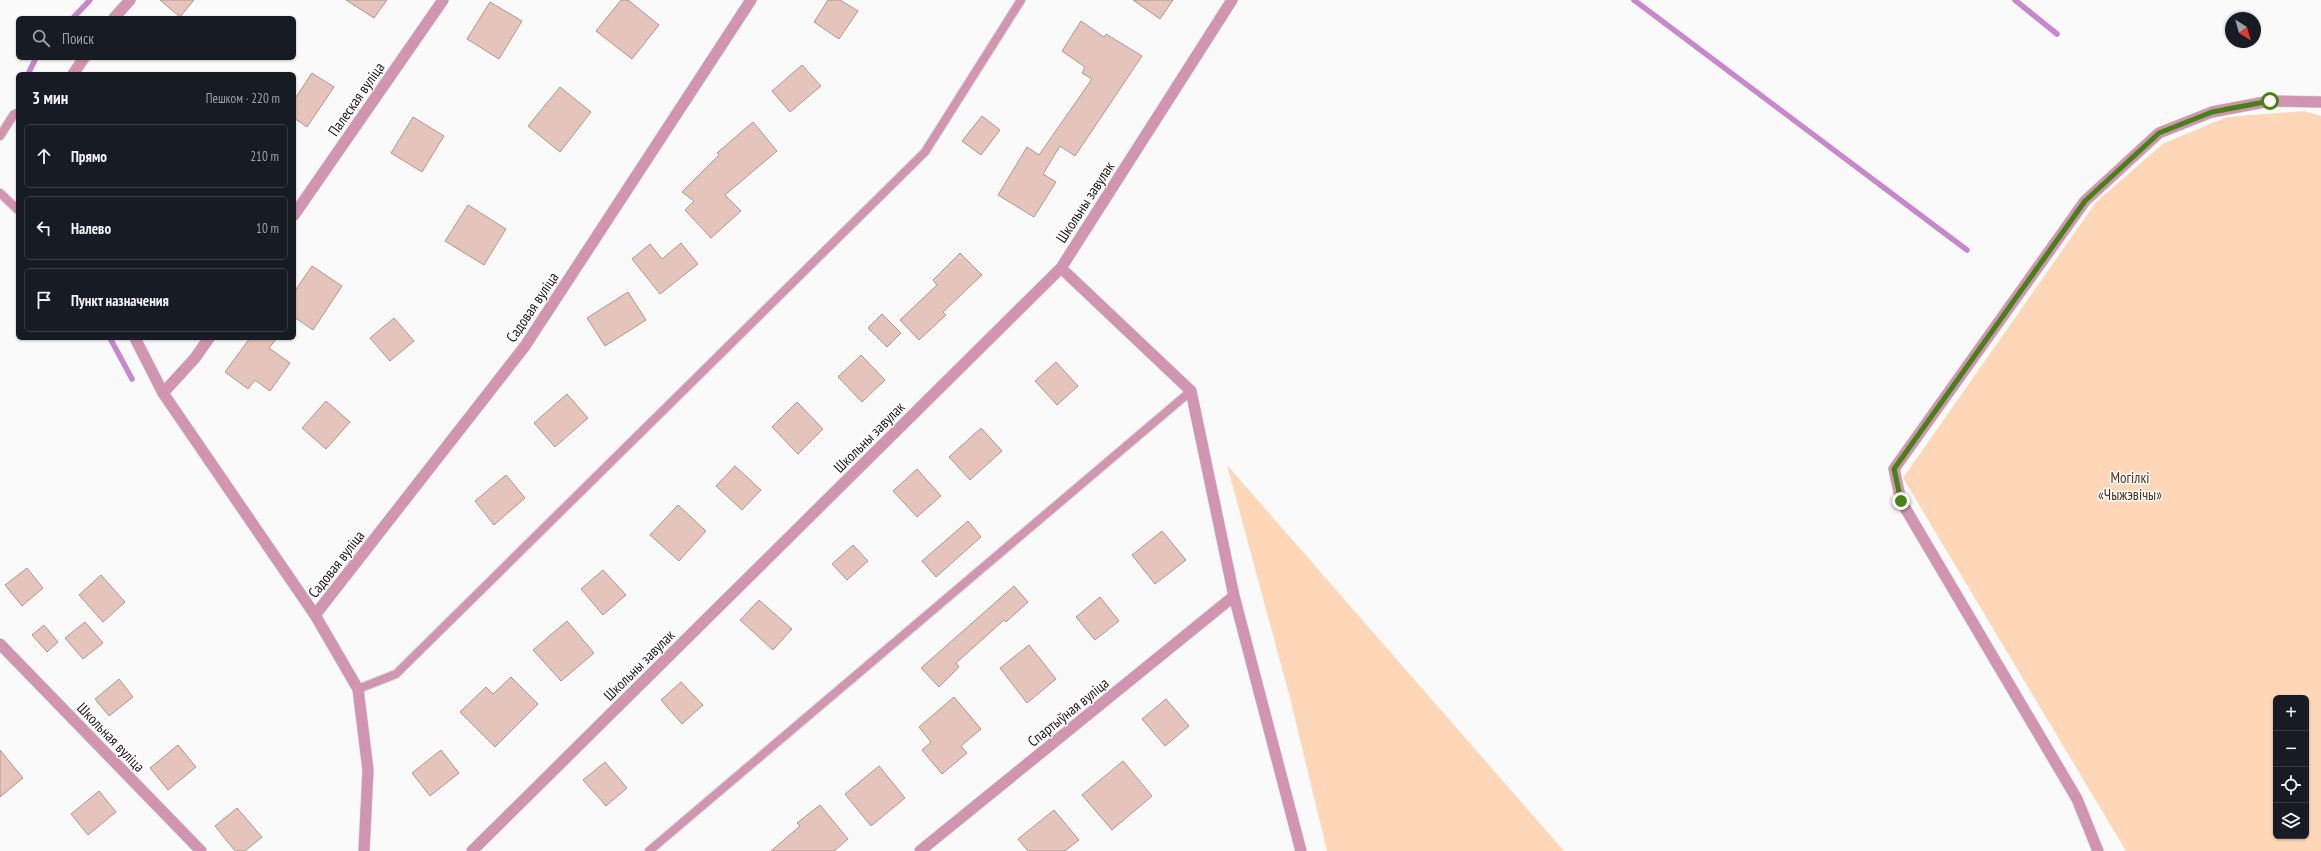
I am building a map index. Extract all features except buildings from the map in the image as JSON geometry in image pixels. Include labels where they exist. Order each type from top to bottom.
[{"type":"street","points":[[116,16],[130,0]]},
{"type":"street","name":"Палеская вуліца","points":[[296,213],[443,0]]},
{"type":"street","name":"Садовая вуліца","points":[[315,615],[525,346],[751,0]]},
{"type":"street","name":"Школьны завулак","points":[[472,851],[1061,268],[1232,0]]},
{"type":"street","points":[[74,72],[83,60]]},
{"type":"street","points":[[2098,851],[2077,799],[1901,501],[1894,469],[2085,201],[2159,133],[2212,112],[2270,101],[2321,102]]},
{"type":"street","points":[[1061,268],[1191,391],[1234,596],[1301,851]]},
{"type":"street","points":[[136,340],[163,393],[315,615],[358,689],[368,770],[364,851]]},
{"type":"street","points":[[163,393],[195,358],[208,340]]},
{"type":"street","name":"Спартыўная вуліца","points":[[920,851],[1234,596]]},
{"type":"street","name":"Школьная вуліца","points":[[0,644],[200,851]]},
{"type":"lane","points":[[358,689],[396,674],[925,152],[1021,0]]},
{"type":"lane","points":[[0,136],[14,114],[16,114]]},
{"type":"lane","points":[[0,193],[16,208]]},
{"type":"lane","points":[[649,851],[1191,391]]},
{"type":"green space","name":"Могілкі «Чыжэвічы»","points":[[2304,111],[2321,116],[2321,851],[2126,851],[1903,478],[2096,202],[2164,143],[2227,117]]},
{"type":"green space","points":[[1227,465],[1564,851],[1327,851],[1290,698]]},
{"type":"waterway","points":[[75,16],[90,0]]},
{"type":"waterway","points":[[1634,0],[1967,250]]},
{"type":"waterway","points":[[2015,0],[2057,34]]},
{"type":"waterway","points":[[29,72],[35,60]]},
{"type":"waterway","points":[[111,340],[132,379]]},
{"type":"route","points":[[1901,501],[1894,469],[2085,201],[2159,133],[2212,112],[2270,101]]}]
